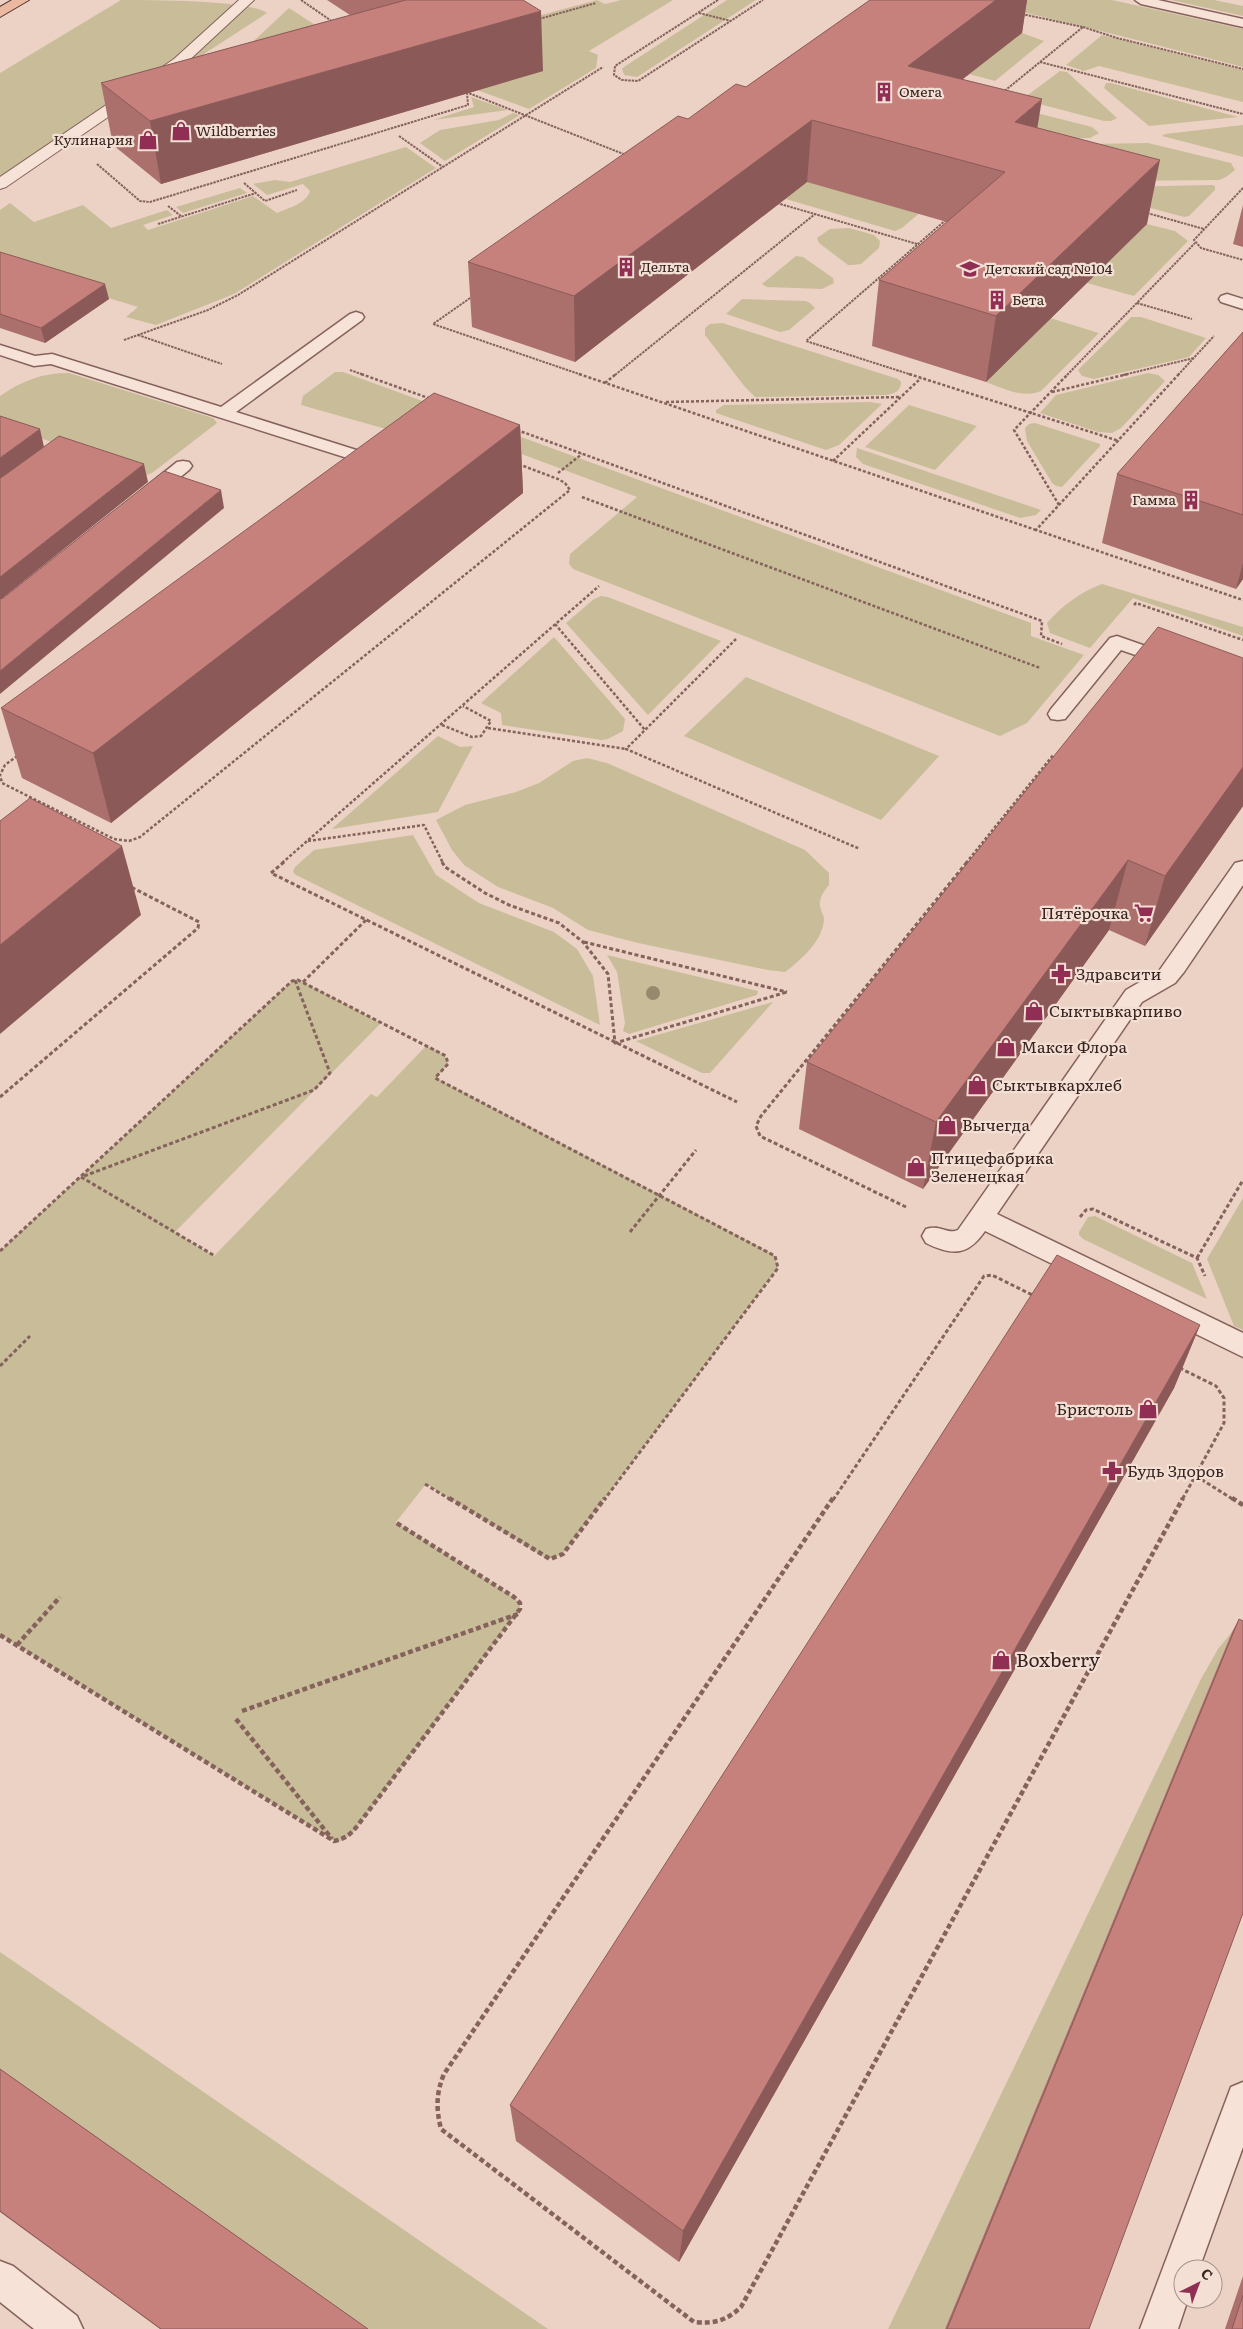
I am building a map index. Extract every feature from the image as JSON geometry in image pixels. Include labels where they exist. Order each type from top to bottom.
[{"type":"main road","points":[[0,13],[22,0]]},
{"type":"street","points":[[0,184],[179,62],[247,0]]},
{"type":"lane","points":[[1141,0],[1243,23]]},
{"type":"lane","points":[[1227,299],[1243,304]]},
{"type":"lane","points":[[222,413],[356,317]]},
{"type":"lane","points":[[0,350],[34,361],[52,359],[382,464]]},
{"type":"lane","points":[[130,508],[183,466]]},
{"type":"lane","points":[[1058,714],[1117,642],[1189,668]]},
{"type":"lane","points":[[935,1236],[954,1243],[964,1240],[982,1218],[1134,996],[1167,977],[1243,868]]},
{"type":"lane","points":[[982,1218],[1243,1346]]},
{"type":"lane","points":[[1159,2329],[1243,2100]]},
{"type":"lane","points":[[0,2280],[64,2329]]},
{"type":"path","points":[[301,0],[337,25]]},
{"type":"path","points":[[718,0],[615,66],[614,75],[622,80],[638,82],[763,0]]},
{"type":"path","points":[[531,21],[596,4]]},
{"type":"path","points":[[699,12],[731,21]]},
{"type":"path","points":[[1016,13],[1082,27],[1117,38],[1243,69]]},
{"type":"path","points":[[1002,92],[1082,27]]},
{"type":"path","points":[[1039,62],[1243,114]]},
{"type":"path","points":[[118,342],[208,310],[238,295],[603,67]]},
{"type":"path","points":[[459,88],[467,93],[527,114],[631,157]]},
{"type":"path","points":[[91,159],[140,201],[150,202],[468,105],[467,93]]},
{"type":"path","points":[[510,112],[514,110]]},
{"type":"path","points":[[399,136],[443,167]]},
{"type":"path","points":[[244,183],[265,201],[297,190]]},
{"type":"path","points":[[1243,188],[1194,240],[1201,248],[1243,260]]},
{"type":"path","points":[[158,224],[256,193]]},
{"type":"path","points":[[768,200],[918,244]]},
{"type":"path","points":[[168,206],[181,216]]},
{"type":"path","points":[[1139,211],[1204,228]]},
{"type":"path","points":[[604,383],[816,214]]},
{"type":"path","points":[[948,218],[806,341],[1119,441]]},
{"type":"path","points":[[1059,506],[1014,430],[1196,242]]},
{"type":"path","points":[[910,250],[919,253]]},
{"type":"path","points":[[480,291],[433,324],[1243,600]]},
{"type":"path","points":[[1136,303],[1193,320]]},
{"type":"path","points":[[1036,530],[1216,334]]},
{"type":"path","points":[[138,335],[269,379]]},
{"type":"path","points":[[1050,392],[1195,358]]},
{"type":"path","points":[[350,370],[433,400]]},
{"type":"path","points":[[833,461],[922,378]]},
{"type":"path","points":[[662,402],[900,397]]},
{"type":"path","points":[[517,430],[1042,621]]},
{"type":"path","points":[[443,441],[457,441],[558,479],[568,486],[570,490],[140,837],[129,842],[114,839],[2,783],[0,775],[6,765],[443,441]]},
{"type":"path","points":[[558,473],[582,454]]},
{"type":"path","points":[[582,497],[1044,670]]},
{"type":"path","points":[[599,586],[271,873],[736,1102]]},
{"type":"path","points":[[555,624],[645,730]]},
{"type":"path","points":[[626,749],[736,640]]},
{"type":"path","points":[[442,725],[472,737],[481,736],[488,728],[491,720],[463,706]]},
{"type":"path","points":[[488,728],[626,749],[860,848]]},
{"type":"path","points":[[908,1208],[760,1136],[756,1126],[761,1116],[1056,751]]},
{"type":"path","points":[[307,841],[424,824],[445,867],[509,905],[559,923],[584,942],[608,974],[615,1042]]},
{"type":"path","points":[[106,846],[114,839]]},
{"type":"path","points":[[0,1097],[198,928],[198,922],[192,918],[130,886]]},
{"type":"path","points":[[303,982],[366,920]]},
{"type":"path","points":[[584,942],[787,992],[615,1042]]},
{"type":"path","points":[[295,980],[303,982],[446,1056],[448,1064],[436,1078],[775,1256],[778,1268],[566,1550],[550,1559],[544,1557],[426,1484]]},
{"type":"path","points":[[81,1178],[314,1090],[330,1073],[295,980]]},
{"type":"path","points":[[0,1252],[295,980]]},
{"type":"path","points":[[630,1232],[696,1150]]},
{"type":"path","points":[[81,1178],[215,1256]]},
{"type":"path","points":[[1197,1258],[1243,1180]]},
{"type":"path","points":[[992,1275],[1216,1386],[1224,1398],[1224,1423],[1196,1476],[740,2307],[730,2319],[712,2324],[694,2322],[440,2129],[436,2113],[436,2098],[444,2074],[984,1276],[992,1275]]},
{"type":"path","points":[[0,1366],[30,1336]]},
{"type":"path","points":[[1196,1476],[1243,1505]]},
{"type":"path","points":[[0,1635],[334,1841],[341,1841],[352,1834],[518,1614],[520,1603],[514,1597],[395,1522]]},
{"type":"path","points":[[17,1645],[60,1597]]},
{"type":"path","points":[[242,1711],[518,1614]]},
{"type":"path","points":[[236,1719],[334,1841]]},
{"type":"shaded area","points":[[121,0],[220,3],[241,5],[267,13],[0,186],[0,73]]},
{"type":"shaded area","points":[[597,0],[605,4],[621,0],[673,0],[589,51],[598,55],[596,68],[529,109],[477,90],[497,27]]},
{"type":"shaded area","points":[[727,0],[756,0],[637,77],[624,75],[622,69],[624,67]]},
{"type":"shaded area","points":[[969,0],[1112,0],[1243,29],[1243,67],[1072,24]]},
{"type":"shaded area","points":[[1171,0],[1214,0],[1243,6],[1243,16]]},
{"type":"shaded area","points":[[289,8],[337,39],[225,68]]},
{"type":"shaded area","points":[[1022,33],[1044,41],[995,81],[969,74]]},
{"type":"shaded area","points":[[1102,35],[1243,70],[1243,102],[1099,66],[1084,71],[1066,65]]},
{"type":"shaded area","points":[[1060,71],[1067,72],[1117,118],[1111,121],[1104,121],[1028,101],[1024,98]]},
{"type":"shaded area","points":[[1106,83],[1238,117],[1149,126],[1104,88]]},
{"type":"shaded area","points":[[471,97],[508,110],[433,120],[474,107]]},
{"type":"shaded area","points":[[1021,109],[1092,127],[1099,133],[1090,138],[995,140]]},
{"type":"shaded area","points":[[513,113],[520,115],[445,161],[420,143],[440,130],[499,120]]},
{"type":"shaded area","points":[[1243,125],[1243,157],[1162,136],[1165,134]]},
{"type":"shaded area","points":[[1148,143],[1231,163],[1235,170],[1219,180],[1117,181],[1090,144]]},
{"type":"shaded area","points":[[406,147],[436,168],[234,294],[156,325],[126,317],[138,307],[0,265],[0,210],[10,203],[34,222],[83,205],[111,228],[167,210],[173,215],[143,225],[148,230],[253,196],[277,213],[301,202],[310,191],[303,184],[267,195],[253,184],[275,180],[290,182]]},
{"type":"shaded area","points":[[687,170],[943,193],[902,228],[895,231]]},
{"type":"shaded area","points":[[1215,186],[1215,190],[1189,216],[1184,217],[1128,202],[1118,187]]},
{"type":"shaded area","points":[[240,188],[247,193],[183,213],[176,207]]},
{"type":"shaded area","points":[[1147,224],[1175,231],[1188,241],[1134,296],[1087,283]]},
{"type":"shaded area","points":[[849,228],[874,235],[880,241],[879,248],[861,264],[848,265],[819,243],[817,238],[830,229]]},
{"type":"shaded area","points":[[796,256],[803,257],[833,278],[834,283],[822,289],[767,287],[762,284]]},
{"type":"shaded area","points":[[742,299],[806,301],[815,308],[789,330],[780,332],[726,314]]},
{"type":"shaded area","points":[[1131,317],[1141,317],[1206,338],[1189,357],[1094,379],[1082,376],[1078,370]]},
{"type":"shaded area","points":[[1050,318],[1099,333],[1041,391],[1027,394],[1020,393],[986,382]]},
{"type":"shaded area","points":[[722,323],[898,379],[901,382],[900,388],[887,395],[755,397],[745,387],[705,335],[705,328],[710,324]]},
{"type":"shaded area","points":[[335,372],[343,372],[1031,623],[1031,636],[1084,655],[1027,723],[1000,736],[573,569],[569,564],[570,554],[637,497],[417,415],[393,431],[301,405],[303,396]]},
{"type":"shaded area","points":[[69,373],[213,418],[217,423],[152,473],[144,476],[5,425],[0,428],[0,396],[16,386],[41,376]]},
{"type":"shaded area","points":[[1148,373],[1158,375],[1165,381],[1121,428],[1112,433],[1098,432],[1040,413],[1056,395]]},
{"type":"shaded area","points":[[870,402],[882,404],[839,445],[826,450],[716,413],[716,410],[724,405]]},
{"type":"shaded area","points":[[909,405],[977,426],[935,470],[865,447]]},
{"type":"shaded area","points":[[1035,423],[1100,444],[1062,487],[1052,483],[1027,441],[1025,428],[1029,424]]},
{"type":"shaded area","points":[[857,448],[1041,510],[1036,515],[1020,518],[863,464],[856,457]]},
{"type":"shaded area","points":[[1102,584],[1243,627],[1243,636],[1133,598],[1090,648],[1050,633],[1047,623],[1059,611],[1072,600]]},
{"type":"shaded area","points":[[601,596],[608,597],[721,641],[648,715],[566,623],[594,599]]},
{"type":"shaded area","points":[[554,637],[625,719],[623,731],[602,740],[502,725],[501,713],[481,703]]},
{"type":"shaded area","points":[[746,677],[939,756],[881,820],[684,736]]},
{"type":"shaded area","points":[[438,736],[460,747],[473,746],[438,812],[332,829]]},
{"type":"shaded area","points":[[587,758],[607,763],[805,850],[829,873],[829,885],[820,900],[820,908],[824,918],[823,926],[816,942],[798,962],[785,972],[638,943],[588,930],[553,908],[498,887],[464,865],[452,850],[436,820],[465,805],[516,792],[539,783],[573,761]]},
{"type":"shaded area","points":[[413,835],[436,875],[479,903],[554,932],[577,949],[593,976],[600,1025],[293,872],[295,867],[314,850]]},
{"type":"shaded area","points":[[607,955],[758,991],[757,995],[629,1034],[623,1031],[625,1023],[617,972]]},
{"type":"shaded area","points":[[293,980],[303,982],[381,1023],[175,1232],[214,1256],[371,1094],[377,1097],[426,1046],[440,1052],[447,1060],[448,1064],[436,1078],[771,1253],[775,1256],[778,1268],[563,1554],[550,1559],[544,1557],[426,1484],[396,1522],[514,1597],[520,1603],[520,1609],[352,1834],[341,1841],[334,1841],[0,1635],[0,1251]]},
{"type":"shaded area","points":[[773,1002],[710,1073],[702,1073],[636,1041]]},
{"type":"shaded area","points":[[1243,1198],[1243,1330],[1234,1326],[1207,1259]]},
{"type":"shaded area","points":[[1095,1216],[1192,1263],[1207,1299],[1083,1239],[1079,1232],[1088,1217]]},
{"type":"shaded area","points":[[1232,1632],[945,2329],[888,2329],[1201,1679],[1218,1649]]},
{"type":"shaded area","points":[[0,1952],[548,2329],[363,2329],[0,2072]]},
{"type":"building","points":[[406,0],[523,0],[541,11],[150,121],[101,83]]},
{"type":"building","points":[[870,0],[996,0],[908,66],[1042,99],[1015,122],[1160,160],[996,316],[879,280],[1005,172],[812,120],[574,296],[468,262],[678,116],[688,119],[736,84],[746,87]]},
{"type":"building","points":[[0,252],[105,284],[41,328],[0,314]]},
{"type":"building","points":[[1243,332],[1243,515],[1117,474]]},
{"type":"building","points":[[434,393],[520,425],[93,753],[1,708]]},
{"type":"building","points":[[0,416],[40,429],[0,458]]},
{"type":"building","points":[[59,436],[144,464],[0,577],[0,478]]},
{"type":"building","points":[[164,471],[221,490],[0,671],[0,599]]},
{"type":"building","points":[[1158,627],[1243,658],[1243,767],[1165,876],[1128,860],[936,1122],[807,1062]]},
{"type":"building","points":[[30,798],[122,846],[0,945],[0,821]]},
{"type":"building","points":[[1057,1255],[1200,1325],[683,2231],[510,2105]]},
{"type":"building","points":[[1239,1619],[1243,1621],[1243,1913],[1089,2329],[947,2329]]},
{"type":"building","points":[[0,2069],[368,2329],[161,2329],[0,2211]]},
{"type":"building","points":[[1243,2295],[1243,2329],[1232,2329]]},
{"type":"place","name":"Омега","points":[[884,92]]},
{"type":"place","name":"Wildberries","points":[[181,131]]},
{"type":"place","name":"Кулинария","points":[[148,140]]},
{"type":"place","name":"Дельта","points":[[626,267]]},
{"type":"place","name":"Детский сад №104","points":[[970,269]]},
{"type":"place","name":"Бета","points":[[997,300]]},
{"type":"place","name":"Гамма","points":[[1191,500]]},
{"type":"place","name":"Пятёрочка","points":[[1144,913]]},
{"type":"place","name":"Здравсити","points":[[1061,974]]},
{"type":"place","name":"Сыктывкарпиво","points":[[1034,1011]]},
{"type":"place","name":"Макси Флора","points":[[1006,1047]]},
{"type":"place","name":"Сыктывкархлеб","points":[[977,1085]]},
{"type":"place","name":"Вычегда","points":[[947,1125]]},
{"type":"place","name":"Птицефабрика Зеленецкая","points":[[916,1167]]},
{"type":"place","name":"Бристоль","points":[[1148,1409]]},
{"type":"place","name":"Будь Здоров","points":[[1112,1471]]},
{"type":"place","name":"Boxberry","points":[[1001,1660]]}]
